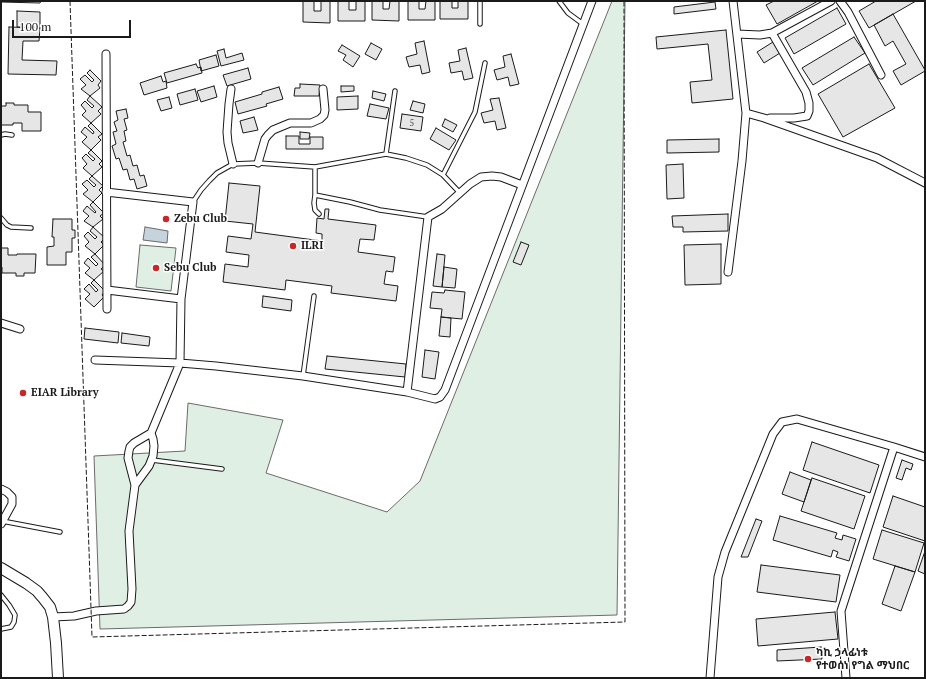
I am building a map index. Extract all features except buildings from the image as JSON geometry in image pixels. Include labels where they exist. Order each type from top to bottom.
[{"type":"main road","points":[[1,568],[37,591],[50,608],[53,617],[56,643],[58,678]]},
{"type":"street","points":[[95,360],[180,363],[216,366],[302,376],[407,392],[435,399],[440,397],[445,390],[592,1]]},
{"type":"street","points":[[728,272],[742,162],[746,113],[734,1]]},
{"type":"street","points":[[737,34],[772,33],[831,1]]},
{"type":"street","points":[[840,1],[848,12],[881,75]]},
{"type":"street","points":[[764,118],[794,118],[807,116],[809,111],[809,103],[806,92],[772,33]]},
{"type":"street","points":[[106,54],[107,310]]},
{"type":"street","points":[[230,89],[227,132],[233,164]]},
{"type":"street","points":[[258,163],[265,139],[273,130],[290,123],[311,123],[320,119],[324,115],[323,89]]},
{"type":"street","points":[[746,113],[877,158],[925,182]]},
{"type":"street","points":[[407,392],[428,217],[442,209],[470,184],[481,177],[501,177],[522,185]]},
{"type":"street","points":[[106,192],[193,202],[181,299],[180,363],[150,433],[134,443],[128,450],[128,458],[136,485]]},
{"type":"street","points":[[107,290],[181,299]]},
{"type":"street","points":[[1,323],[20,329]]},
{"type":"street","points":[[710,678],[718,577],[725,552],[772,434],[782,422],[797,419],[925,457]]},
{"type":"street","points":[[53,617],[74,616],[96,610],[124,609],[131,602],[130,531],[136,485],[152,460],[154,453],[153,439],[150,433]]},
{"type":"street","points":[[846,678],[841,611],[894,447]]},
{"type":"street","points":[[1,489],[12,497],[12,504],[2,523]]},
{"type":"lane","points":[[480,1],[480,24]]},
{"type":"lane","points":[[559,1],[568,13],[583,24]]},
{"type":"lane","points":[[443,175],[475,112],[485,63]]},
{"type":"lane","points":[[386,154],[396,91]]},
{"type":"lane","points":[[1,135],[12,135]]},
{"type":"lane","points":[[193,202],[201,190],[217,173],[233,164],[258,163],[315,167],[386,154],[406,158],[427,165],[443,175],[460,193]]},
{"type":"lane","points":[[315,167],[314,203],[319,214]]},
{"type":"lane","points":[[315,195],[380,210],[428,217]]},
{"type":"lane","points":[[1,218],[11,227],[31,228]]},
{"type":"lane","points":[[302,376],[314,296]]},
{"type":"lane","points":[[152,460],[222,469]]},
{"type":"lane","points":[[2,523],[60,532]]},
{"type":"lane","points":[[1,595],[15,615],[14,622],[11,627],[1,629]]},
{"type":"green space","points":[[612,1],[625,1],[617,615],[100,629],[94,456],[185,451],[188,403],[283,420],[266,473],[387,512],[420,481]]},
{"type":"green space","name":"Sebu Club","points":[[140,245],[176,248],[171,291],[136,287]]},
{"type":"shaded area","points":[[145,227],[168,231],[167,243],[143,240]]},
{"type":"fence","points":[[70,1],[92,637],[625,622],[624,1]]},
{"type":"place","name":"Zebu Club","points":[[166,219]]},
{"type":"place","name":"ILRI","points":[[293,246]]},
{"type":"place","name":"Sebu Club","points":[[156,268]]},
{"type":"place","name":"EIAR Library","points":[[23,393]]},
{"type":"place","name":"ካኪ ኃላፊነቱ የተወሰነ የግል ማህበር","points":[[808,659]]}]
